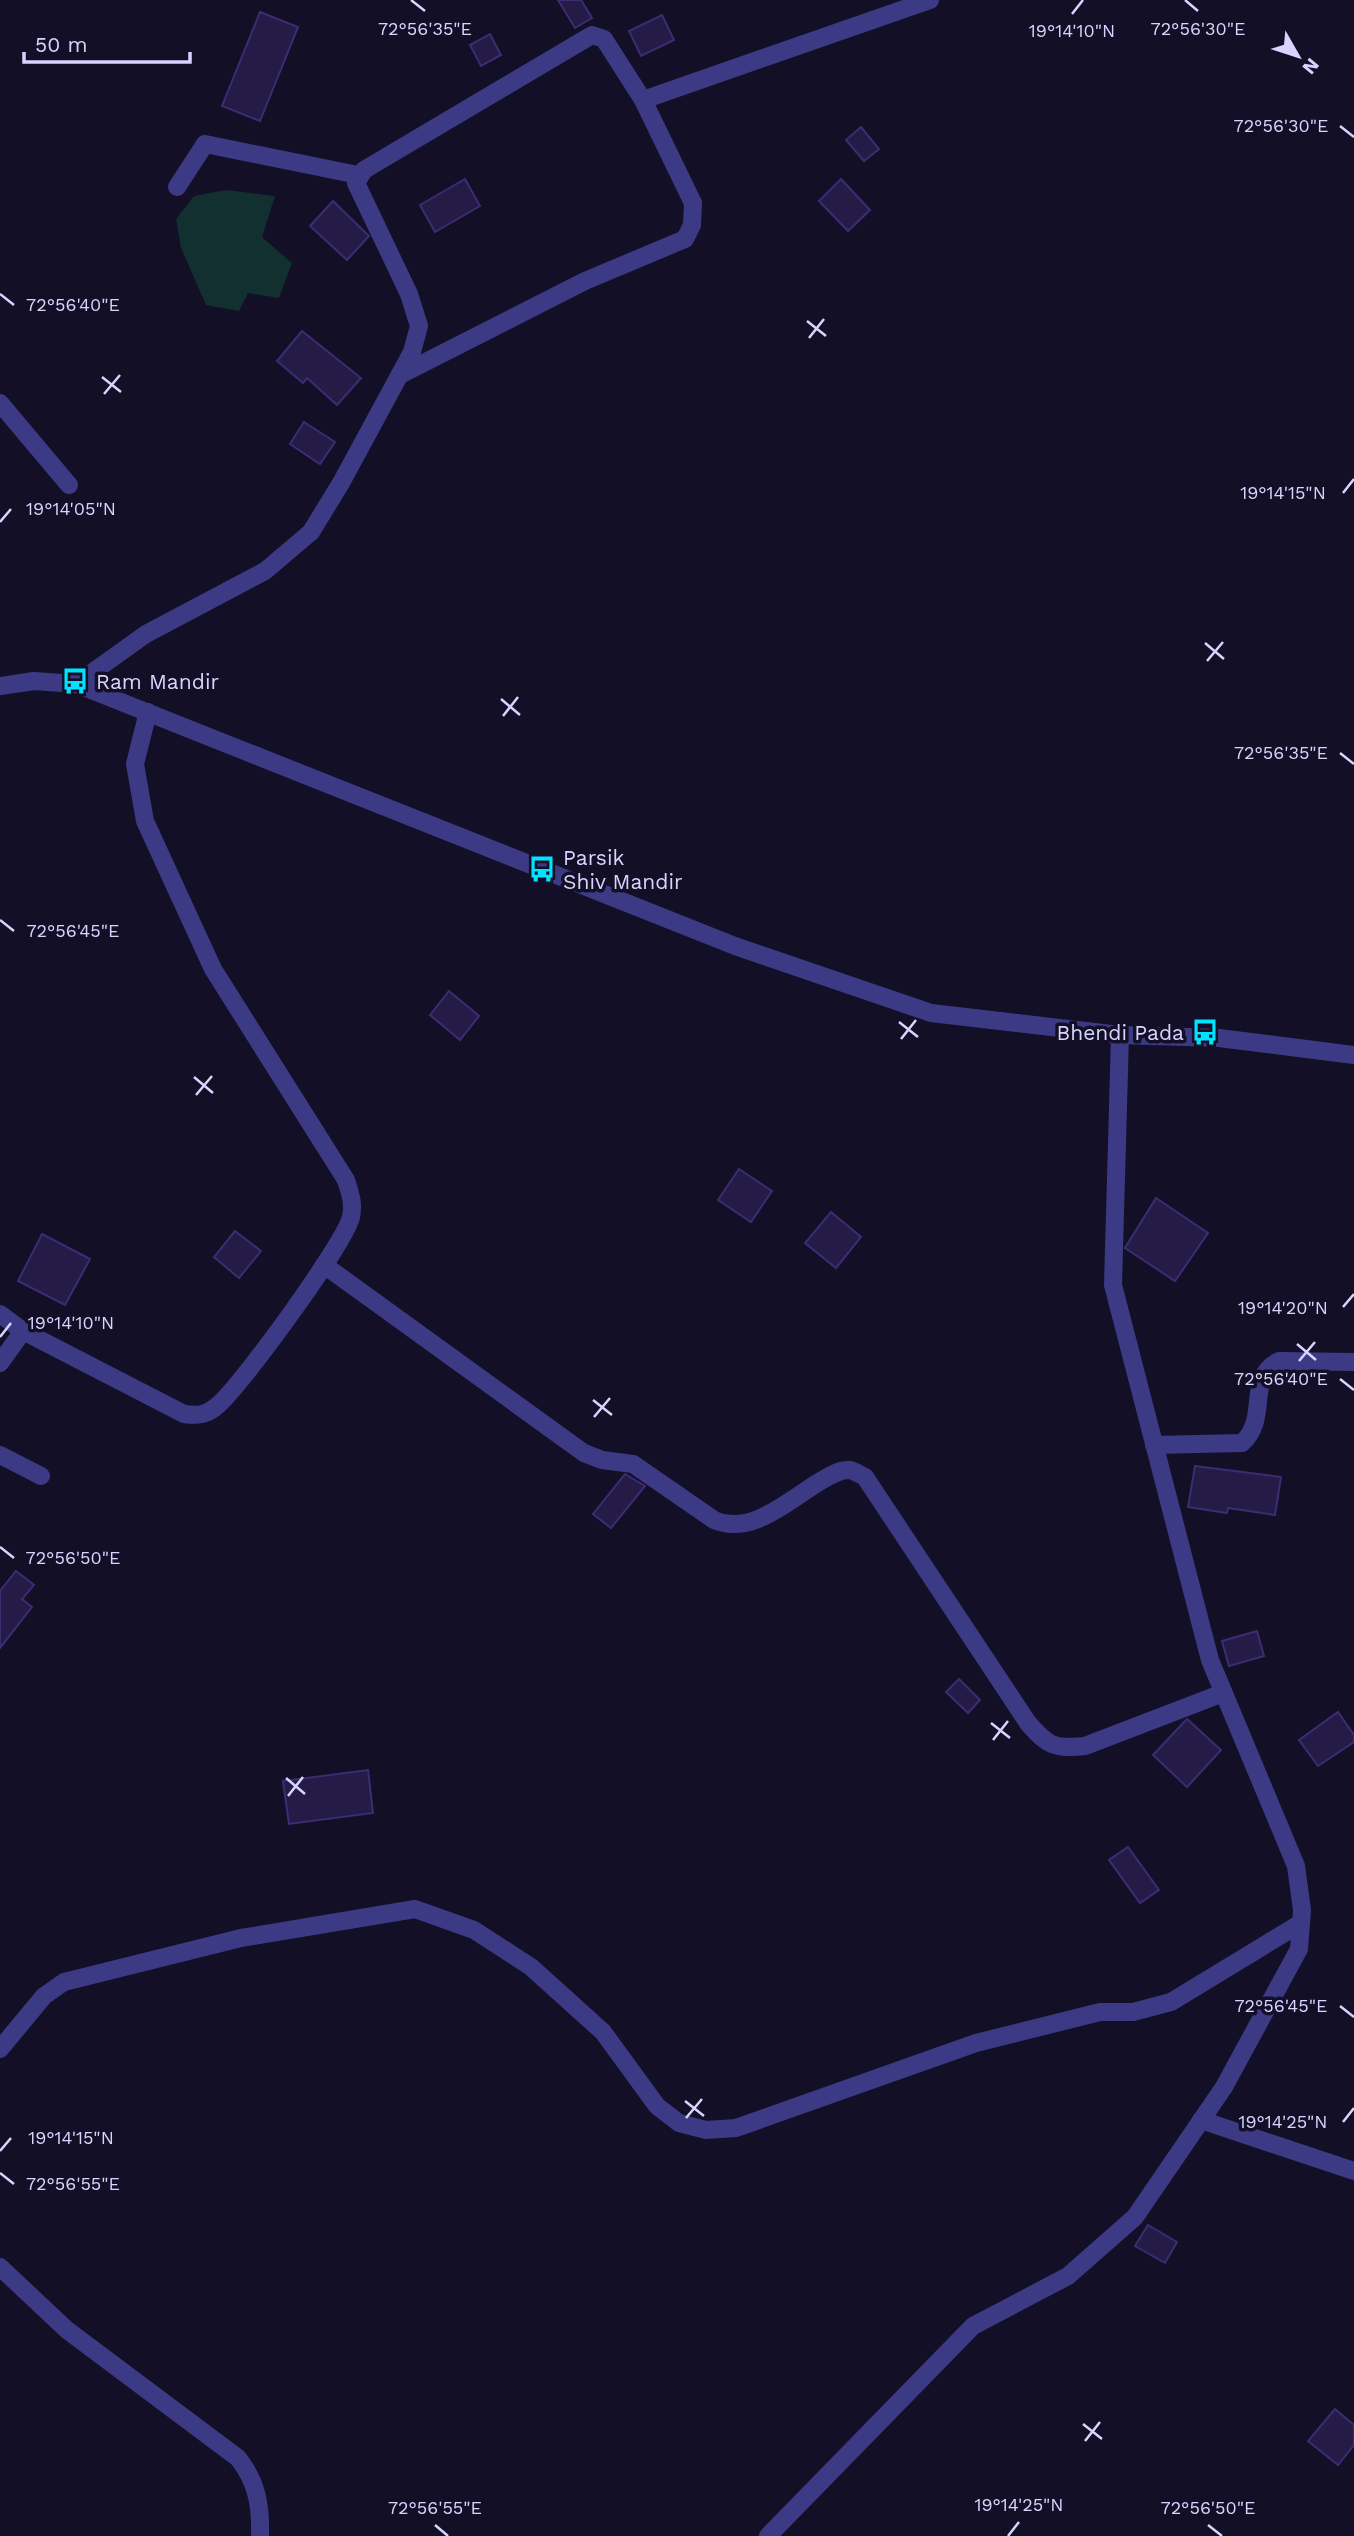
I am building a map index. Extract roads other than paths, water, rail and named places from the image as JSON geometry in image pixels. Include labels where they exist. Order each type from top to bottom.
[{"type":"street","points":[[643,100],[930,0]]},
{"type":"street","points":[[177,187],[205,144],[358,175],[592,35],[604,39],[643,100],[693,203],[692,225],[685,239],[585,281],[400,375]]},
{"type":"street","points":[[76,684],[146,634],[265,571],[311,532],[400,375],[412,352],[419,326],[409,294],[356,183],[358,175]]},
{"type":"street","points":[[0,403],[69,485]]},
{"type":"street","points":[[0,686],[34,681],[76,684],[735,946],[932,1013],[1120,1035],[1219,1038],[1354,1055]]},
{"type":"street","points":[[0,1314],[23,1331],[184,1414],[200,1416],[217,1407],[235,1388],[324,1265],[350,1219],[352,1200],[346,1180],[213,969],[145,821],[135,764],[148,712]]},
{"type":"street","points":[[768,2536],[973,2326],[1068,2276],[1135,2217],[1224,2087],[1299,1949],[1301,1923],[1296,1866],[1210,1660],[1113,1285],[1120,1035]]},
{"type":"street","points":[[324,1265],[584,1453],[602,1460],[633,1464],[727,1525],[741,1526],[756,1520],[833,1474],[850,1470],[865,1477],[1028,1723],[1042,1740],[1060,1749],[1084,1746],[1223,1693]]},
{"type":"street","points":[[0,1363],[23,1331]]},
{"type":"street","points":[[1154,1445],[1242,1443],[1251,1435],[1256,1424],[1261,1381],[1270,1366],[1279,1361],[1354,1362]]},
{"type":"street","points":[[0,1455],[41,1476]]},
{"type":"street","points":[[0,2049],[44,1996],[64,1982],[241,1937],[415,1909],[474,1930],[531,1967],[603,2032],[657,2106],[679,2123],[706,2130],[736,2127],[976,2043],[1100,2012],[1133,2012],[1171,2002],[1301,1923]]},
{"type":"street","points":[[1201,2120],[1354,2171]]},
{"type":"street","points":[[0,2267],[67,2330],[238,2458],[251,2475],[260,2509],[260,2536]]},
{"type":"place","name":"Ram Mandir","points":[[75,681]]},
{"type":"place","name":"Parsik Shiv Mandir","points":[[542,869]]},
{"type":"place","name":"Bhendi Pada","points":[[1205,1032]]}]
